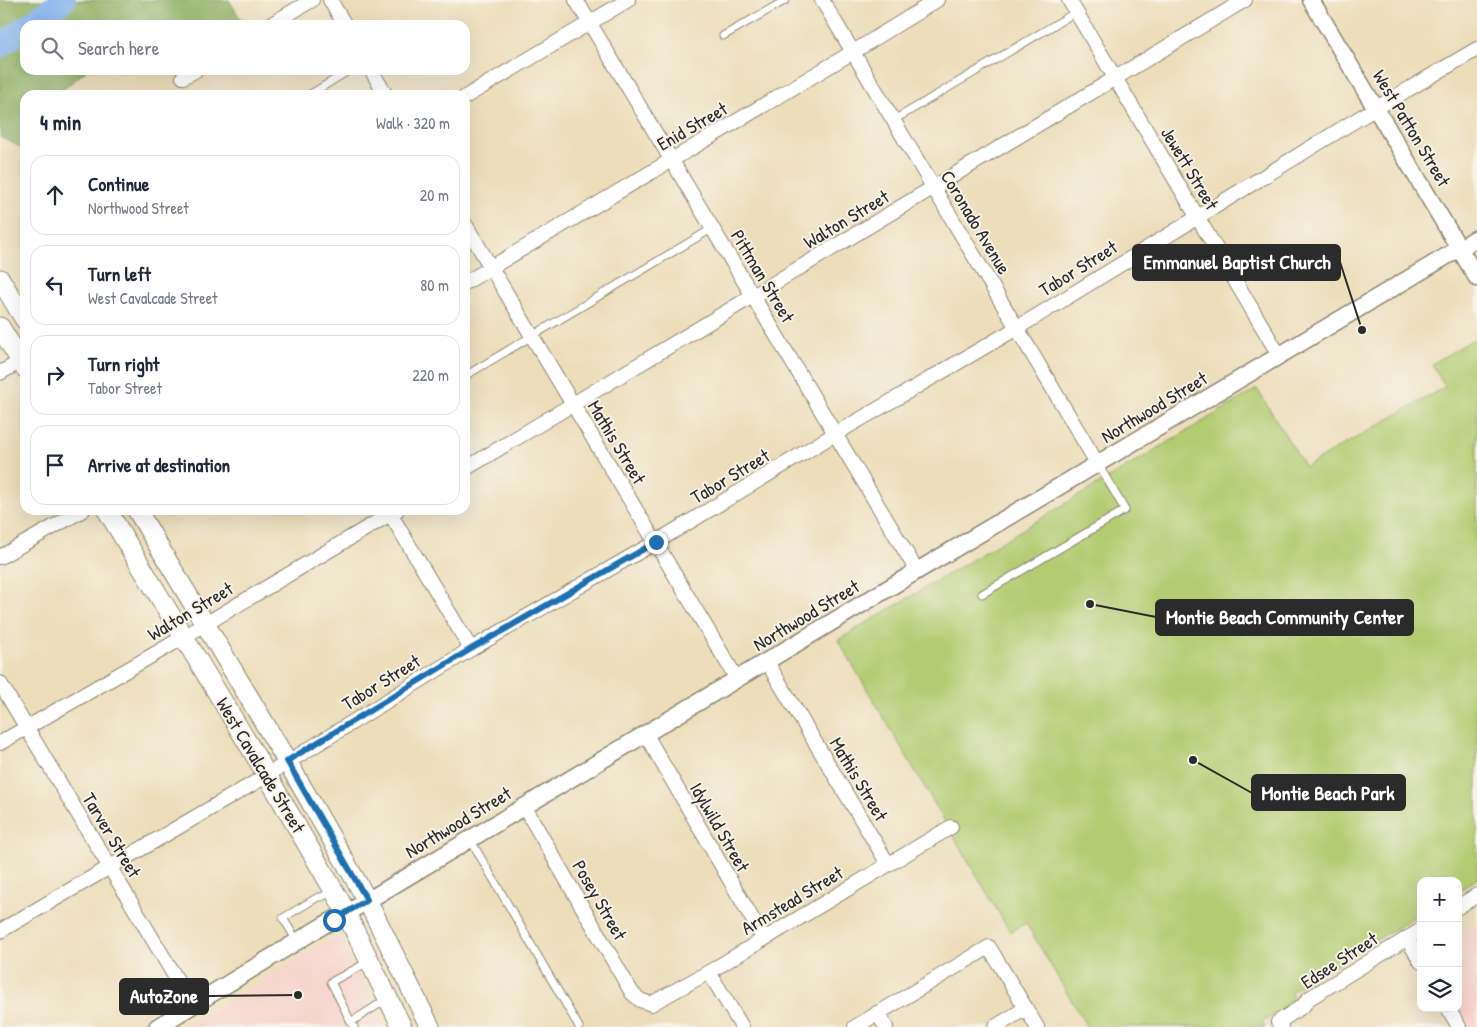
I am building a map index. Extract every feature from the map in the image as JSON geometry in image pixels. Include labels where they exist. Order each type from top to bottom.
[{"type":"main road","points":[[0,279],[20,312]]},
{"type":"main road","points":[[0,327],[20,357]]},
{"type":"main road","name":"West Cavalcade Street","points":[[110,515],[334,890],[402,1027]]},
{"type":"main road","name":"West Cavalcade Street","points":[[140,515],[287,761],[367,900],[430,1027]]},
{"type":"street","points":[[278,20],[312,0]]},
{"type":"street","points":[[330,0],[342,20]]},
{"type":"street","name":"Pittman Street","points":[[576,0],[917,571]]},
{"type":"street","points":[[470,94],[628,0]]},
{"type":"street","name":"Coronado Avenue","points":[[822,0],[1097,463]]},
{"type":"street","name":"Enid Street","points":[[470,279],[854,52],[937,0]]},
{"type":"street","name":"Walton Street","points":[[470,466],[1245,0]]},
{"type":"street","name":"West Patton Street","points":[[1311,0],[1477,278]]},
{"type":"street","name":"Jewett Street","points":[[1072,6],[1279,355]]},
{"type":"street","name":"Tabor Street","points":[[0,931],[267,775],[471,649],[656,542],[835,434],[1017,328],[1197,216],[1477,49]]},
{"type":"street","points":[[183,78],[188,75]]},
{"type":"street","points":[[374,75],[383,90]]},
{"type":"street","name":"Mathis Street","points":[[470,232],[737,679]]},
{"type":"street","name":"Northwood Street","points":[[157,1027],[176,1022],[192,1005],[297,941],[347,913],[1097,463],[1477,238]]},
{"type":"street","points":[[0,373],[20,365]]},
{"type":"street","points":[[0,557],[74,515]]},
{"type":"street","name":"Walton Street","points":[[0,742],[205,624],[385,515]]},
{"type":"street","points":[[394,515],[471,649]]},
{"type":"street","name":"Mathis Street","points":[[767,662],[888,864]]},
{"type":"street","name":"Tarver Street","points":[[0,683],[192,1005]]},
{"type":"street","name":"Idylwild Street","points":[[645,733],[764,938]]},
{"type":"street","name":"Posey Street","points":[[524,806],[632,992],[640,1000],[651,1004]]},
{"type":"street","name":"Armstead Street","points":[[651,1004],[709,972],[952,826]]},
{"type":"street","points":[[1462,905],[1477,896]]},
{"type":"street","name":"Edsee Street","points":[[1279,1024],[1303,1006],[1308,999],[1417,932]]},
{"type":"street","points":[[1407,938],[1417,955]]},
{"type":"street","points":[[855,1027],[989,947],[1037,1027]]},
{"type":"street","points":[[709,972],[742,1027]]},
{"type":"street","points":[[995,1027],[1026,1008]]},
{"type":"street","points":[[1450,1012],[1459,1027]]},
{"type":"street","points":[[877,1013],[886,1027]]},
{"type":"lane","points":[[723,36],[786,0]]},
{"type":"lane","points":[[894,120],[1072,6]]},
{"type":"lane","points":[[316,90],[342,75]]},
{"type":"lane","points":[[470,373],[713,228]]},
{"type":"lane","points":[[982,594],[1125,510],[1097,463]]},
{"type":"lane","points":[[470,838],[579,1027]]},
{"type":"lane","points":[[297,941],[283,918],[318,897],[322,897],[334,890]]},
{"type":"lane","points":[[370,961],[331,982],[353,1025],[388,999]]},
{"type":"shaded area","points":[[1477,925],[1477,1027],[1469,1027],[1460,1012],[1462,1012],[1462,934]]},
{"type":"shaded area","points":[[338,935],[383,1027],[185,1027]]},
{"type":"green space","points":[[0,0],[229,0],[241,20],[20,20],[20,75],[81,75],[62,90],[20,90],[20,147],[0,137]]},
{"type":"green space","points":[[1477,337],[1477,879],[1462,888],[1462,877],[1417,877],[1417,915],[1290,992],[1296,1002],[1262,1022],[1265,1027],[1087,1027],[1026,923],[1010,932],[838,640],[1257,389],[1305,467],[1445,387],[1432,364]]},
{"type":"waterway","points":[[36,20],[64,0]]},
{"type":"waterway","points":[[0,46],[20,32]]},
{"type":"place","name":"Emmanuel Baptist Church","points":[[1362,330]]},
{"type":"place","name":"Montie Beach Community Center","points":[[1090,604]]},
{"type":"place","name":"Montie Beach Park","points":[[1193,760]]},
{"type":"place","name":"AutoZone","points":[[298,995]]},
{"type":"route","points":[[334,920],[367,900],[287,761],[471,649],[656,542]]}]
